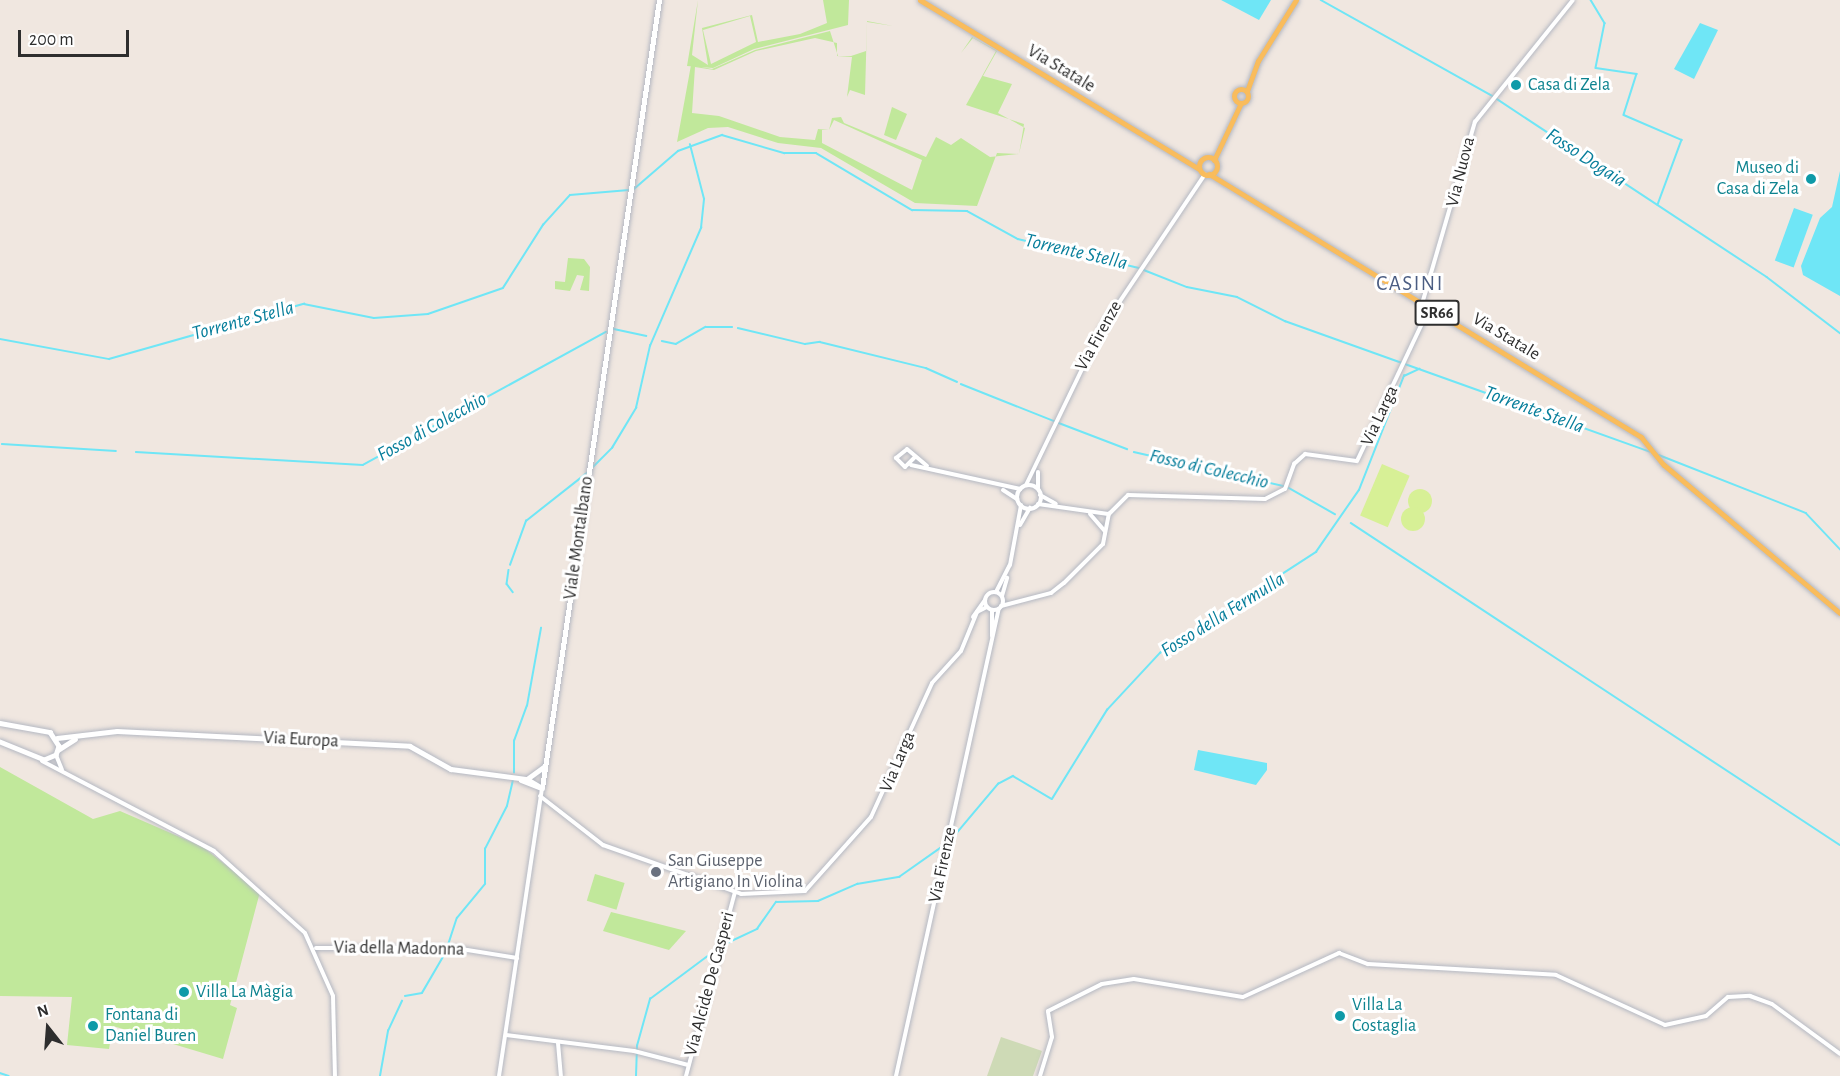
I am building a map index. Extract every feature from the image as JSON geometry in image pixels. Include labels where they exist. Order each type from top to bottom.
[{"type":"main road","name":"Viale Montalbano","points":[[542,788],[660,0]]},
{"type":"main road","name":"Via Statale","points":[[920,0],[1650,444],[1660,461],[1840,613]]},
{"type":"main road","points":[[1206,172],[1234,113],[1240,89],[1249,79],[1296,0]]},
{"type":"main road","points":[[1238,102],[1248,99],[1249,79]]},
{"type":"main road","points":[[1240,89],[1247,91]]},
{"type":"main road","points":[[1188,163],[1212,158]]},
{"type":"main road","points":[[1200,161],[1206,172]]},
{"type":"main road","name":"Via Europa","points":[[0,723],[57,738],[117,731],[410,746],[451,769],[516,777]]},
{"type":"main road","name":"Via Europa","points":[[41,760],[57,753],[80,735]]},
{"type":"main road","points":[[57,738],[57,753]]},
{"type":"main road","points":[[0,742],[41,760]]},
{"type":"main road","points":[[527,779],[545,766]]},
{"type":"main road","points":[[516,777],[527,779],[542,788]]},
{"type":"main road","points":[[516,777],[542,788]]},
{"type":"street","name":"Via Nuova","points":[[1422,304],[1471,131],[1497,94],[1573,0]]},
{"type":"street","name":"Via Firenze","points":[[1020,489],[1039,468],[1086,356],[1135,275],[1206,172]]},
{"type":"street","name":"Via Larga","points":[[1109,514],[1136,493],[1179,501],[1275,497],[1305,454],[1355,463],[1429,309]]},
{"type":"street","points":[[930,468],[907,448],[897,454],[900,464],[930,468],[1000,488],[1020,489],[1017,499]]},
{"type":"street","points":[[911,465],[915,457]]},
{"type":"street","name":"Via Firenze","points":[[1039,468],[1038,489],[1041,495]]},
{"type":"street","points":[[1026,485],[1038,489]]},
{"type":"street","points":[[985,600],[987,607],[992,610],[1043,595],[1064,584],[1105,540],[1109,514],[1089,514],[1056,505],[1038,504],[1030,508],[1021,505],[1017,499],[1000,488]]},
{"type":"street","points":[[1038,504],[1041,495],[1056,505]]},
{"type":"street","name":"Via Firenze","points":[[896,1076],[1020,525],[1021,505]]},
{"type":"street","name":"Via Firenze","points":[[1020,525],[1030,508]]},
{"type":"street","points":[[1089,514],[1105,532]]},
{"type":"street","name":"Via Firenze","points":[[985,600],[996,592],[1010,565]]},
{"type":"street","points":[[996,592],[1002,599],[1012,603]]},
{"type":"street","name":"Via Larga","points":[[735,892],[805,891],[871,817],[932,683],[960,651],[973,621],[975,609],[985,600]]},
{"type":"street","name":"Via Larga","points":[[973,621],[987,607]]},
{"type":"street","name":"Via Firenze","points":[[990,654],[992,610]]},
{"type":"street","points":[[57,753],[65,773]]},
{"type":"street","points":[[41,760],[214,851],[316,948],[333,996],[335,1076]]},
{"type":"street","name":"Viale Montalbano","points":[[499,1076],[542,788]]},
{"type":"street","points":[[540,796],[592,841],[735,892]]},
{"type":"street","name":"Via Alcide De Gasperi","points":[[686,1076],[735,892]]},
{"type":"street","name":"Via della Madonna","points":[[316,948],[427,947],[517,958]]},
{"type":"street","points":[[1040,1076],[1052,1037],[1048,1011],[1102,984],[1134,979],[1243,997],[1339,952],[1368,964],[1556,975],[1665,1025],[1706,1016],[1728,997],[1759,998],[1840,1054]]},
{"type":"street","points":[[506,1035],[644,1053],[689,1065]]},
{"type":"street","points":[[558,1043],[561,1076]]},
{"type":"green space","points":[[698,0],[692,55],[708,65],[702,28],[752,15],[758,42],[800,34],[827,23],[823,0],[849,0],[848,25],[754,49],[713,68],[687,66]],"holes":[[[750,16],[756,42],[711,64],[703,30]]]},
{"type":"green space","points":[[867,21],[893,26],[867,22],[865,95],[850,90],[847,97],[852,57],[837,56],[837,53],[838,56],[851,56],[866,51]]},
{"type":"green space","points":[[830,31],[834,42],[815,38],[756,51],[714,70],[695,67],[692,113],[719,116],[780,137],[815,140],[818,129],[829,130],[832,118],[841,117],[844,123],[926,157],[936,137],[951,145],[961,138],[990,157],[996,156],[977,206],[915,203],[821,148],[778,143],[728,127],[708,128],[677,142],[691,65],[712,69],[755,50]],"holes":[[[834,120],[922,160],[912,190],[822,143],[822,130],[829,130]]]},
{"type":"green space","points":[[972,37],[997,51],[983,76],[1012,84],[998,113],[1009,119],[966,105],[996,51],[973,38],[961,53]]},
{"type":"green space","points":[[892,107],[907,114],[896,140],[884,135]]},
{"type":"green space","points":[[1023,127],[1025,128],[1019,154]]},
{"type":"green space","points":[[568,258],[584,259],[590,267],[589,291],[580,290],[584,276],[577,275],[570,291],[555,289],[555,281],[565,282]]},
{"type":"green space","points":[[1382,464],[1410,476],[1388,527],[1360,516]]},
{"type":"green space","points":[[1420,489],[1425,490],[1431,496],[1431,506],[1425,512],[1420,513],[1415,512],[1409,506],[1408,501],[1409,496],[1415,490]]},
{"type":"green space","points":[[1413,507],[1418,508],[1424,514],[1424,524],[1418,530],[1413,531],[1408,530],[1402,524],[1401,519],[1402,514],[1408,508]]},
{"type":"green space","points":[[0,767],[93,819],[120,811],[203,847],[260,892],[230,1005],[237,1008],[223,1059],[113,1026],[109,1049],[67,1045],[72,997],[0,996]]},
{"type":"green space","points":[[595,874],[625,883],[616,910],[587,901]]},
{"type":"green space","points":[[611,912],[686,931],[669,950],[603,931]]},
{"type":"green space","points":[[1001,1037],[1042,1051],[1033,1076],[987,1076]]},
{"type":"water","points":[[1221,0],[1271,0],[1259,20]]},
{"type":"water","points":[[1700,23],[1718,30],[1694,79],[1674,69]]},
{"type":"water","points":[[1840,171],[1840,296],[1803,275],[1801,266],[1820,218],[1832,207]]},
{"type":"water","points":[[1794,208],[1813,215],[1794,267],[1775,261]]},
{"type":"water","points":[[1198,750],[1267,763],[1267,770],[1256,785],[1194,770]]},
{"type":"waterway","name":"Fosso Dogaia","points":[[1321,0],[1493,96]]},
{"type":"waterway","points":[[1591,0],[1605,23],[1596,68],[1637,74],[1624,115],[1682,140],[1658,205]]},
{"type":"waterway","name":"Fosso Dogaia","points":[[1497,99],[1767,277],[1840,333]]},
{"type":"waterway","name":"Torrente Stella","points":[[634,189],[678,151],[722,135],[784,153],[816,153],[912,210],[967,211],[1018,239],[1139,268]]},
{"type":"waterway","points":[[591,469],[612,448],[636,408],[650,346],[701,228],[704,199],[690,145]]},
{"type":"waterway","name":"Torrente Stella","points":[[0,339],[109,359],[304,304],[374,318],[428,314],[503,288],[543,225],[570,195],[629,190]]},
{"type":"waterway","name":"Torrente Stella","points":[[1144,270],[1187,287],[1237,297],[1285,321],[1649,451]]},
{"type":"waterway","name":"Fosso di Colecchio","points":[[662,341],[676,344],[706,327],[732,327]]},
{"type":"waterway","name":"Fosso di Colecchio","points":[[738,328],[805,344],[820,342],[926,368],[957,382]]},
{"type":"waterway","name":"Fosso di Colecchio","points":[[614,329],[646,336]]},
{"type":"waterway","name":"Fosso di Colecchio","points":[[136,452],[363,465],[606,332]]},
{"type":"waterway","name":"Fosso della Fermulla","points":[[950,841],[998,784],[1013,776],[1052,799],[1107,710],[1160,653],[1316,552],[1359,490],[1404,376],[1419,369]]},
{"type":"waterway","name":"Fosso di Colecchio","points":[[961,384],[1054,421]]},
{"type":"waterway","name":"Fosso di Colecchio","points":[[1059,423],[1127,449]]},
{"type":"waterway","name":"Fosso di Colecchio","points":[[2,444],[116,451]]},
{"type":"waterway","name":"Fosso di Colecchio","points":[[1134,452],[1284,486]]},
{"type":"waterway","name":"Torrente Stella","points":[[1659,455],[1806,513],[1840,549]]},
{"type":"waterway","points":[[510,565],[526,521],[587,473]]},
{"type":"waterway","name":"Fosso di Colecchio","points":[[1289,488],[1335,514]]},
{"type":"waterway","points":[[1351,523],[1840,845]]},
{"type":"waterway","points":[[509,570],[507,584],[513,592]]},
{"type":"waterway","points":[[514,773],[514,741],[527,706],[541,628]]},
{"type":"waterway","points":[[448,945],[457,918],[485,884],[485,849],[507,806],[513,780]]},
{"type":"waterway","name":"Fosso della Fermulla","points":[[723,945],[757,929],[776,902],[818,901],[857,884],[899,877],[946,844]]},
{"type":"waterway","points":[[405,996],[422,993],[447,950]]},
{"type":"waterway","name":"Fosso della Fermulla","points":[[636,1076],[637,1046],[650,999],[713,952]]},
{"type":"waterway","points":[[380,1076],[388,1031],[402,1001]]},
{"type":"waterway","points":[[0,1073],[9,1076]]},
{"type":"place","name":"Casa di Zela","points":[[1516,85]]},
{"type":"place","name":"Museo di Casa di Zela","points":[[1811,179]]},
{"type":"place","name":"San Giuseppe Artigiano In Violina","points":[[656,872]]},
{"type":"place","name":"Villa La Màgia","points":[[184,992]]},
{"type":"place","name":"Villa La Costaglia","points":[[1340,1016]]},
{"type":"place","name":"Fontana di Daniel Buren","points":[[93,1026]]},
{"type":"district","name":"CASINI","points":[[1410,284]]}]
